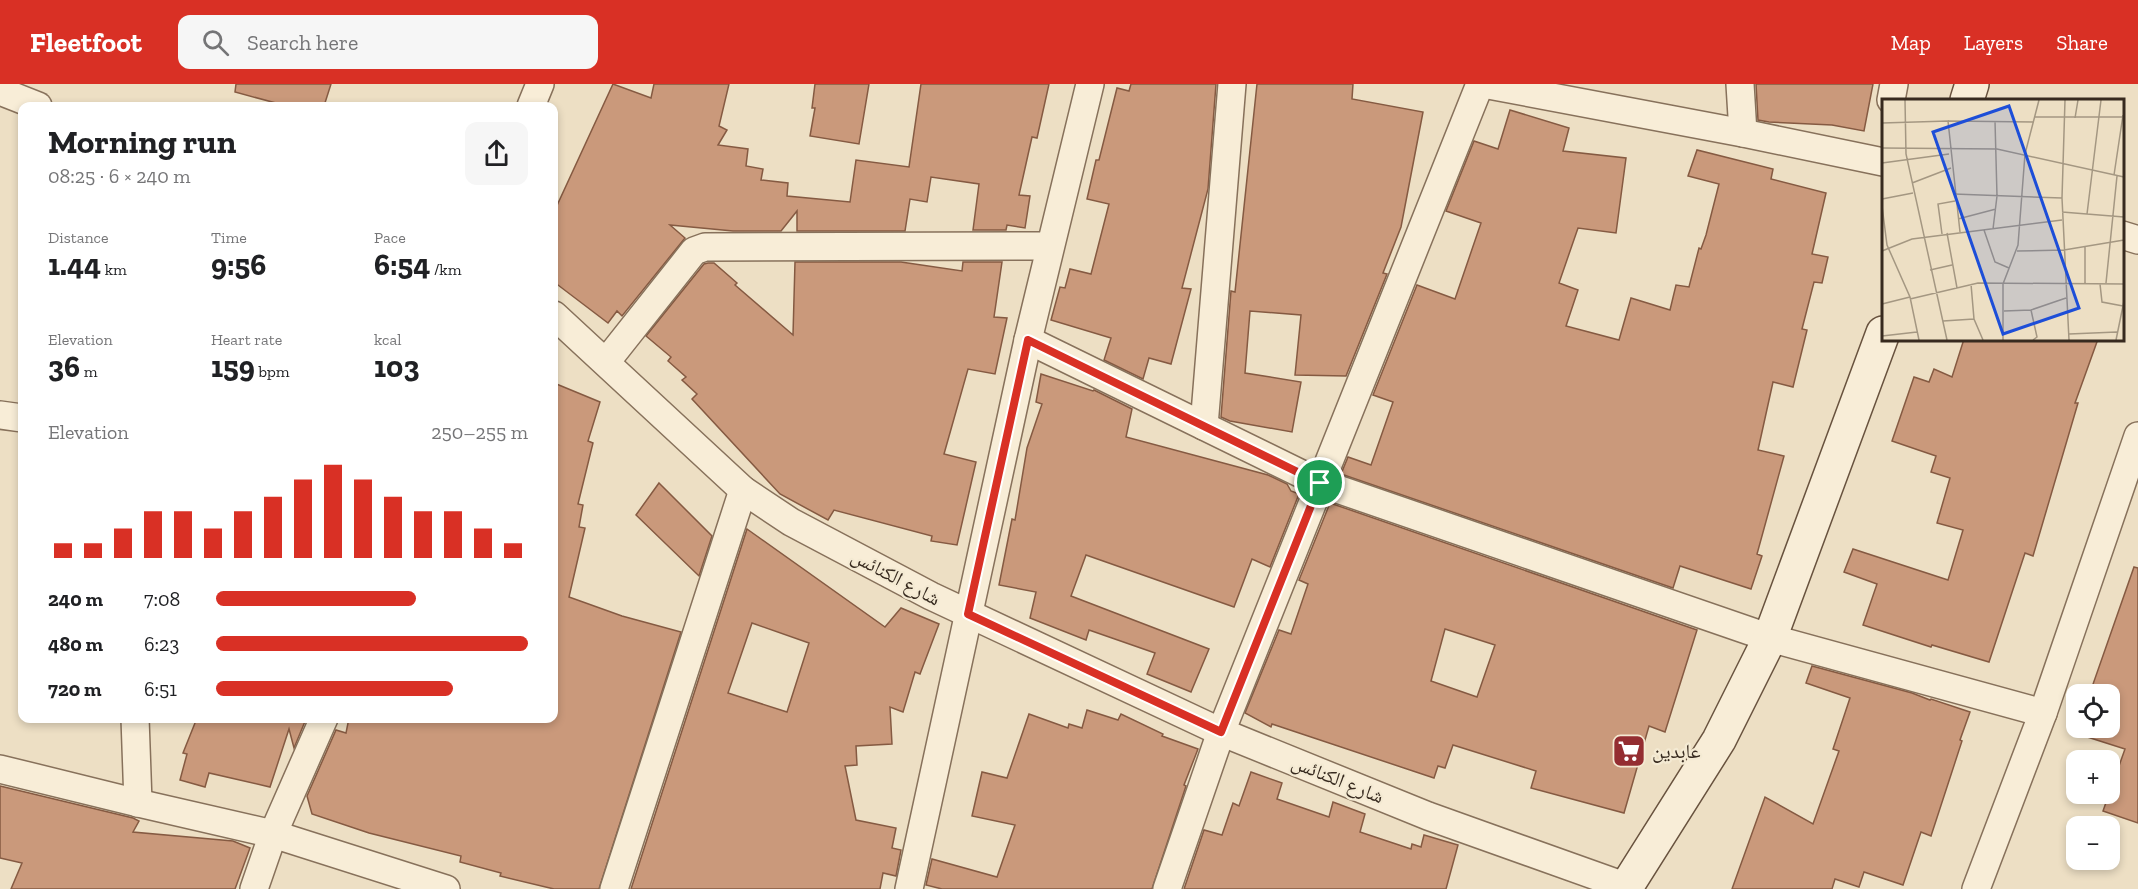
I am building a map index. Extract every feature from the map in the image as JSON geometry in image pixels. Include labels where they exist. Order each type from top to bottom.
[{"type":"street","points":[[533,102],[540,84]]},
{"type":"street","points":[[909,889],[1028,340],[1090,84]]},
{"type":"street","points":[[1204,426],[1232,84]]},
{"type":"street","points":[[1167,889],[1221,732],[1482,84],[1743,133],[1882,156]]},
{"type":"street","points":[[1740,84],[1743,133]]},
{"type":"street","points":[[1891,99],[1894,84]]},
{"type":"street","points":[[1966,99],[1972,84]]},
{"type":"street","points":[[0,91],[28,102]]},
{"type":"street","points":[[2123,236],[2138,240]]},
{"type":"street","points":[[606,362],[694,251],[705,247],[1050,246]]},
{"type":"street","name":"شارع الكنائس","points":[[558,319],[743,490],[791,522],[968,614],[1221,732],[1428,816],[1627,888]]},
{"type":"street","points":[[1627,888],[1719,740],[1770,638],[1882,336]]},
{"type":"street","points":[[1028,340],[1320,483],[1770,638],[2043,712]]},
{"type":"street","points":[[0,415],[18,417]]},
{"type":"street","points":[[1976,889],[2043,712],[2138,436]]},
{"type":"street","points":[[614,889],[743,490]]},
{"type":"street","points":[[135,723],[138,803]]},
{"type":"street","points":[[254,889],[273,834],[322,723]]},
{"type":"street","points":[[0,769],[273,834],[446,889]]},
{"type":"building","points":[[236,84],[331,84],[325,102],[272,102],[235,92]]},
{"type":"building","points":[[613,84],[651,98],[654,84],[729,84],[719,126],[727,130],[718,145],[748,149],[746,166],[763,169],[761,180],[788,183],[787,196],[850,202],[856,160],[909,167],[921,84],[1049,84],[1037,138],[1032,137],[1019,195],[1030,196],[1025,228],[1007,225],[1006,230],[973,230],[979,184],[931,177],[927,202],[910,199],[905,231],[797,231],[797,211],[781,231],[733,231],[670,225],[685,238],[622,316],[617,311],[608,323],[558,285],[558,203]]},
{"type":"building","points":[[815,84],[869,84],[859,144],[810,136],[815,108],[812,108]]},
{"type":"building","points":[[1131,84],[1216,84],[1208,189],[1182,288],[1191,289],[1171,364],[1149,358],[1143,379],[1104,360],[1111,338],[1051,320],[1060,287],[1065,288],[1070,269],[1091,274],[1109,204],[1087,199],[1117,88],[1129,91]]},
{"type":"building","points":[[1257,84],[1353,84],[1352,99],[1423,112],[1401,227],[1383,273],[1387,274],[1346,376],[1295,375],[1301,315],[1250,311],[1245,373],[1301,382],[1292,432],[1230,421],[1221,417],[1231,291],[1235,292]]},
{"type":"building","points":[[1756,84],[1873,84],[1864,131],[1832,125],[1758,120]]},
{"type":"building","points":[[1510,110],[1569,128],[1563,151],[1626,158],[1616,233],[1578,228],[1559,283],[1578,290],[1566,326],[1619,340],[1631,298],[1670,310],[1676,285],[1689,287],[1719,184],[1688,176],[1697,150],[1773,169],[1771,179],[1826,193],[1812,254],[1828,257],[1822,283],[1814,282],[1802,329],[1807,330],[1793,387],[1773,382],[1758,450],[1784,456],[1757,554],[1762,556],[1751,589],[1680,566],[1673,588],[1341,474],[1348,457],[1371,465],[1393,402],[1373,395],[1417,285],[1455,299],[1481,223],[1446,211],[1474,141],[1498,149]]},
{"type":"building","points":[[795,262],[901,262],[962,271],[963,262],[1002,262],[994,317],[1007,318],[995,374],[968,369],[944,454],[976,462],[957,545],[931,541],[932,536],[834,510],[828,520],[780,494],[692,399],[697,394],[682,380],[686,377],[668,361],[671,357],[646,336],[704,264],[708,263],[714,263],[737,283],[735,285],[793,335]]},
{"type":"building","points":[[1964,340],[2098,340],[2075,403],[2078,403],[2033,556],[2025,553],[1989,662],[1932,645],[1931,647],[1863,625],[1877,584],[1844,572],[1853,549],[1948,580],[1963,530],[1937,523],[1950,478],[1931,472],[1936,456],[1892,441],[1914,377],[1929,382],[1934,369],[1952,377]]},
{"type":"building","points":[[1041,374],[1094,390],[1132,409],[1126,437],[1268,475],[1287,484],[1291,491],[1299,494],[1270,567],[1252,559],[1234,607],[1086,555],[1071,596],[1209,649],[1191,692],[1147,674],[1155,653],[1089,630],[1086,640],[1030,618],[1036,592],[999,585],[1012,519],[1015,520],[1027,448],[1042,404],[1036,402]]},
{"type":"building","points":[[558,385],[600,402],[588,441],[593,443],[578,504],[583,505],[579,527],[585,528],[569,597],[622,616],[681,632],[599,889],[554,889],[500,876],[501,873],[460,862],[461,856],[369,833],[312,814],[307,796],[336,730],[346,733],[348,723],[558,723]]},
{"type":"building","points":[[659,483],[712,536],[699,576],[636,515]]},
{"type":"building","points":[[1330,503],[1697,630],[1665,732],[1649,726],[1624,813],[1531,788],[1536,771],[1453,745],[1445,768],[1438,766],[1434,778],[1272,724],[1271,727],[1245,713],[1279,630],[1291,634],[1308,584],[1299,580]],"holes":[[[1445,629],[1495,645],[1477,697],[1431,681]]]},
{"type":"building","points":[[747,529],[885,627],[901,608],[939,624],[920,674],[915,672],[903,712],[890,707],[892,744],[856,746],[857,765],[845,766],[856,820],[896,828],[892,848],[901,850],[896,876],[883,873],[880,889],[631,889]],"holes":[[[752,623],[809,643],[787,712],[728,693]]]},
{"type":"building","points":[[2134,567],[2138,568],[2138,823],[2103,811],[2105,804],[2120,804],[2120,763],[2125,749],[2090,738],[2120,738],[2120,684],[2093,684]]},
{"type":"building","points":[[1812,666],[1912,693],[1970,712],[1931,836],[1921,832],[1903,885],[1864,872],[1859,887],[1835,879],[1832,889],[1732,889],[1765,797],[1813,824],[1839,751],[1833,749],[1850,698],[1806,683]]},
{"type":"building","points":[[1087,710],[1118,720],[1121,714],[1163,734],[1162,736],[1198,749],[1184,785],[1186,786],[1152,889],[942,889],[926,885],[932,859],[997,877],[1015,825],[972,816],[982,772],[1007,778],[1029,714],[1068,728],[1069,724],[1082,728]]},
{"type":"building","points":[[195,723],[304,723],[294,748],[289,729],[270,787],[209,773],[205,787],[180,780],[187,754],[183,753]]},
{"type":"building","points":[[1251,772],[1282,783],[1277,799],[1329,817],[1333,802],[1365,814],[1360,832],[1411,849],[1412,844],[1421,847],[1424,835],[1458,845],[1446,889],[1184,889],[1204,830],[1222,835],[1233,803],[1239,806]]},
{"type":"building","points":[[0,786],[133,818],[139,821],[133,832],[233,841],[250,848],[235,889],[11,889],[22,863],[0,858]]},
{"type":"place","name":"عابدين","points":[[1629,751]]},
{"type":"route","points":[[1028,340],[1320,483],[1221,732],[968,614],[1028,340]]}]
